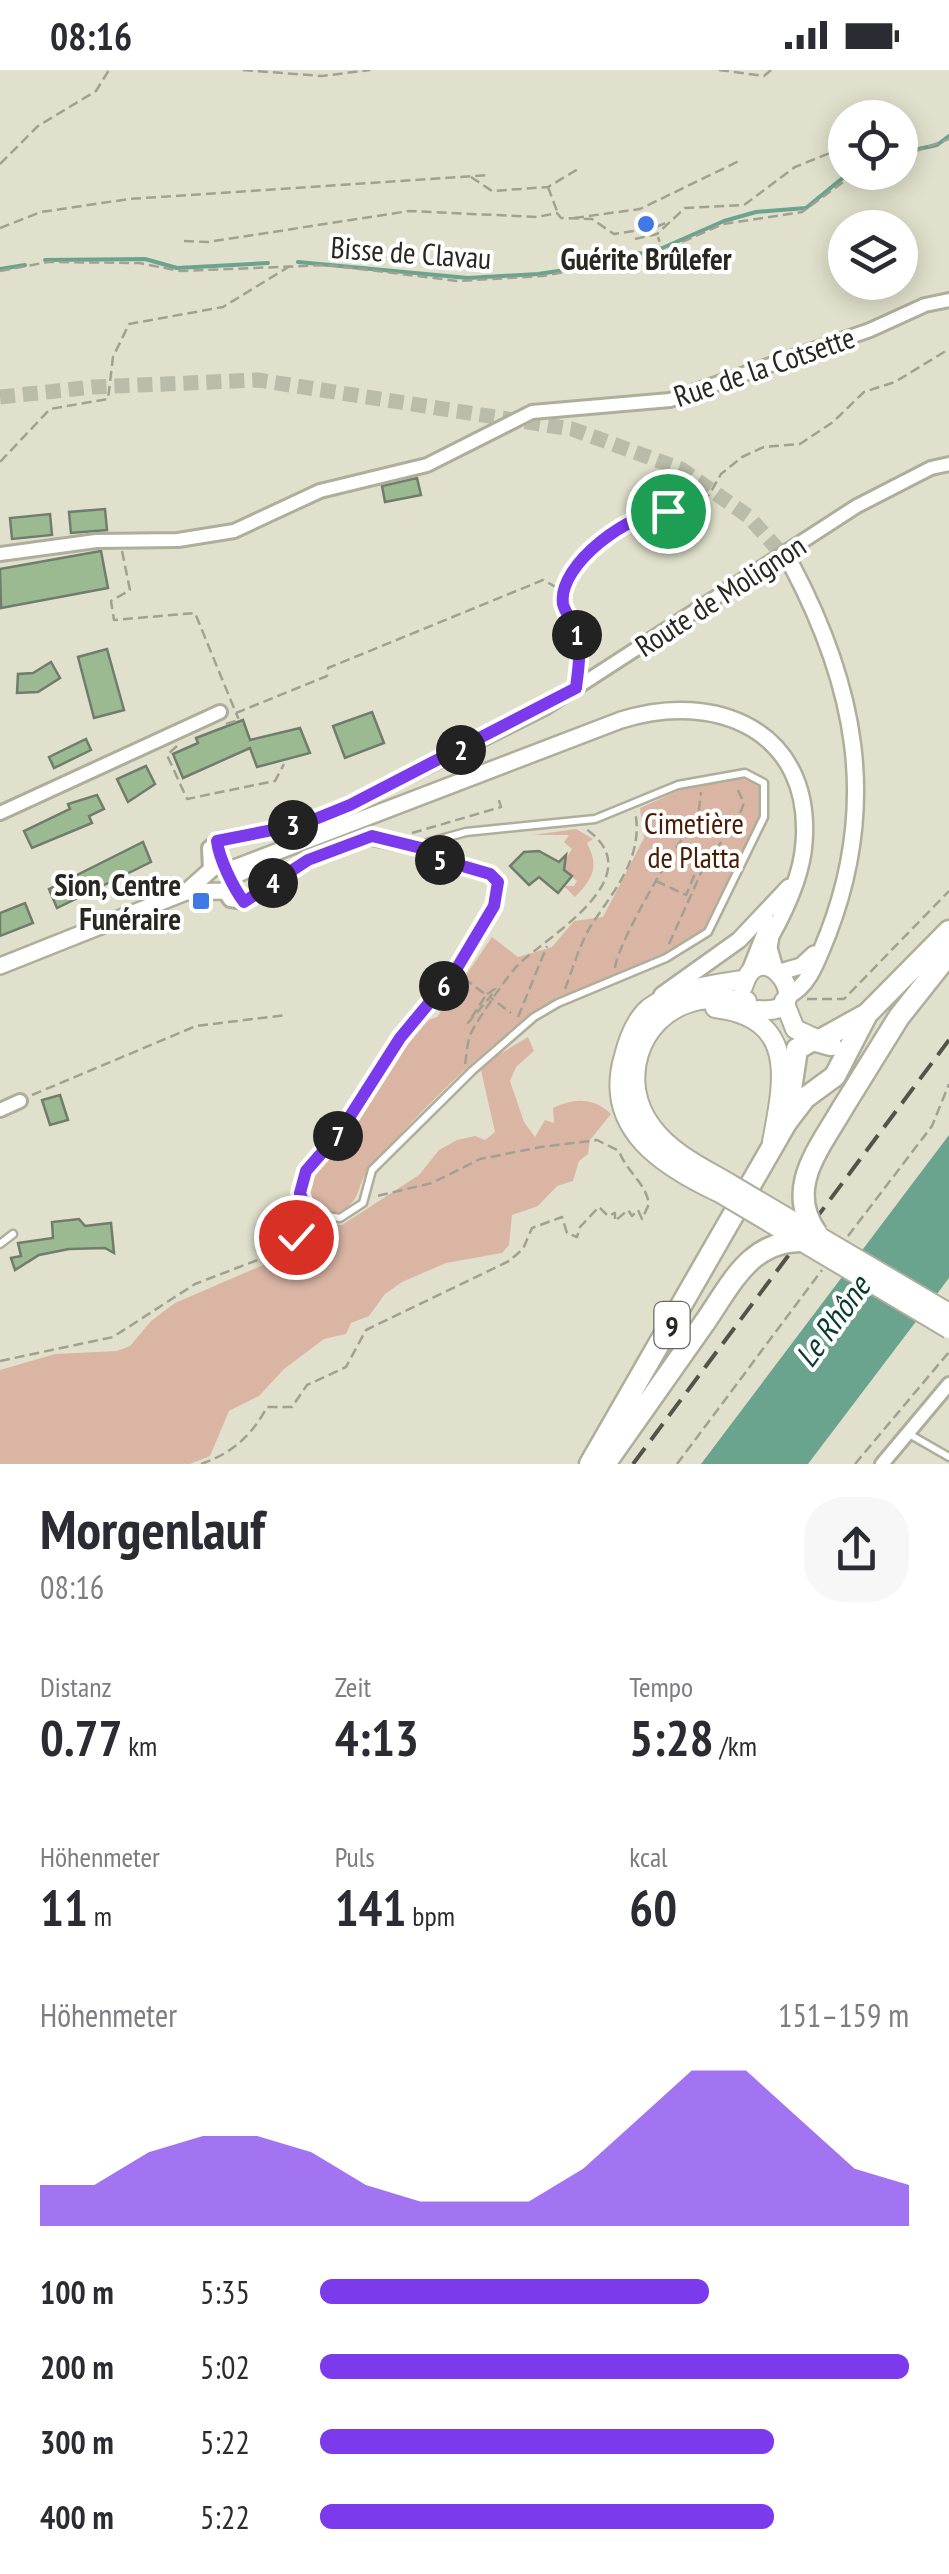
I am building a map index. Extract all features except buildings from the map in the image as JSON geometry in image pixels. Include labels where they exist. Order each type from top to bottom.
[{"type":"main road","points":[[747,978],[753,1006],[805,1083],[824,1085],[839,1068],[866,1014],[949,931]]},
{"type":"main road","points":[[810,1238],[803,1182],[842,1109],[899,1017],[949,954]]},
{"type":"main road","points":[[724,1187],[657,1160],[636,1138],[625,1114],[620,1070],[630,1039],[648,1009],[690,990],[747,978],[758,968],[778,971],[787,983],[792,1024],[837,1052],[839,1068]]},
{"type":"main road","points":[[793,1065],[801,1046],[843,1024],[910,970]]},
{"type":"main road","points":[[786,999],[773,1010],[715,999],[683,1005],[659,1020],[637,1055],[634,1085],[645,1116],[670,1146],[724,1187],[949,1313]]},
{"type":"main road","points":[[647,1035],[676,1016],[710,1008],[737,1012],[761,1026],[776,1045],[784,1073],[770,1153]]},
{"type":"main road","points":[[814,1038],[866,1014]]},
{"type":"main road","name":"9","points":[[786,1123],[793,1065]]},
{"type":"main road","name":"9","points":[[590,1464],[786,1123],[805,1098],[824,1085]]},
{"type":"main road","points":[[605,1464],[754,1255],[775,1244],[810,1238],[949,1329]]},
{"type":"street","name":"Rue de la Cotsette","points":[[0,554],[122,540],[178,540],[234,530],[320,491],[427,465],[532,412],[670,400],[816,345],[870,330],[925,305],[949,300]]},
{"type":"street","name":"Route de Molignon","points":[[221,878],[217,841],[303,824],[350,805],[576,688],[856,506],[930,468],[949,464]]},
{"type":"street","points":[[786,999],[805,981],[826,938],[854,850],[855,754],[832,655],[790,564]]},
{"type":"street","points":[[0,966],[621,720],[660,710],[696,708],[741,721],[784,762],[804,816],[804,848],[769,948],[778,971],[806,963],[826,938]]},
{"type":"street","points":[[0,812],[220,719]]},
{"type":"street","points":[[221,878],[230,900],[248,900],[308,860],[366,837],[415,846]]},
{"type":"street","points":[[648,1009],[739,940],[795,880]]},
{"type":"street","points":[[747,978],[765,929],[785,905]]},
{"type":"street","points":[[0,1110],[20,1101]]},
{"type":"street","points":[[882,1464],[949,1384]]},
{"type":"lane","points":[[753,774],[760,778],[767,791],[764,816],[714,924],[701,939],[671,956],[566,1000],[523,1027],[372,1170],[367,1197],[340,1218],[319,1217],[308,1208],[300,1193],[306,1171],[340,1132],[400,1038],[454,973],[498,897],[498,882],[490,874],[428,856],[415,846],[434,837],[466,832],[578,822],[700,780],[732,776],[753,774]]},
{"type":"lane","points":[[0,1244],[13,1234]]},
{"type":"lane","points":[[908,1434],[949,1457]]},
{"type":"path","points":[[0,164],[38,126],[96,91],[109,70]]},
{"type":"path","points":[[243,70],[322,76],[370,70]]},
{"type":"path","points":[[719,70],[764,76],[771,70]]},
{"type":"path","points":[[918,150],[949,139]]},
{"type":"path","points":[[635,239],[657,234],[685,208],[744,205],[795,167],[828,153]]},
{"type":"path","points":[[572,218],[655,204],[739,162]]},
{"type":"path","points":[[470,176],[492,191],[548,187],[578,169]]},
{"type":"path","points":[[0,228],[41,212],[129,199],[490,174]]},
{"type":"path","points":[[548,187],[557,213]]},
{"type":"path","name":"Bisse de Clavau","points":[[0,271],[48,262],[139,263],[180,271],[328,265],[458,281],[494,280],[586,269],[653,253],[723,224],[813,208],[831,190]]},
{"type":"path","points":[[184,241],[208,242],[409,211],[538,217],[557,213],[592,219],[614,234],[634,231]]},
{"type":"path","points":[[656,227],[669,222]]},
{"type":"path","points":[[653,253],[660,246],[657,234]]},
{"type":"path","points":[[0,462],[50,409],[108,399],[113,356],[129,324],[223,307],[292,266]]},
{"type":"path","points":[[576,688],[579,646],[563,605],[565,592],[580,561],[602,540],[658,511],[690,508],[709,495],[722,474],[742,457],[764,447],[800,444],[833,422],[864,392],[895,382],[949,349]]},
{"type":"path","points":[[122,540],[130,590],[110,601],[114,620],[195,613],[239,720],[220,719]]},
{"type":"path","points":[[220,719],[327,676],[328,668],[543,580],[558,588],[556,599],[565,592]]},
{"type":"path","points":[[186,741],[167,755],[187,798],[275,780],[284,764]]},
{"type":"path","points":[[683,906],[742,811],[744,803],[732,776]]},
{"type":"path","points":[[619,978],[616,959],[685,831],[698,819],[700,780]]},
{"type":"path","points":[[415,846],[411,833],[501,807],[498,797]]},
{"type":"path","points":[[566,1000],[563,994],[591,926],[621,881],[640,838],[633,804]]},
{"type":"path","points":[[463,1080],[470,1034],[518,964],[548,944],[592,902],[606,879],[604,848],[578,822]]},
{"type":"path","points":[[710,859],[716,862],[728,856]]},
{"type":"path","points":[[671,956],[670,940],[697,869],[702,870]]},
{"type":"path","points":[[656,881],[687,895]]},
{"type":"path","points":[[786,999],[829,1002],[844,998],[949,891]]},
{"type":"path","points":[[523,1027],[518,1019],[548,944]]},
{"type":"path","points":[[460,976],[511,1013]]},
{"type":"path","points":[[488,996],[467,1022],[488,996]]},
{"type":"path","points":[[20,1101],[183,1030],[286,1015]]},
{"type":"path","points":[[841,1245],[932,1126],[949,1084]]},
{"type":"path","points":[[201,1464],[233,1449],[252,1434],[267,1407],[292,1407],[307,1385],[346,1367],[366,1330],[510,1261],[540,1222],[562,1218],[567,1234],[577,1237],[580,1227],[599,1206],[608,1216],[615,1213],[616,1221],[628,1210],[632,1216],[638,1210],[642,1212],[642,1219],[649,1204],[638,1178],[624,1168],[619,1152],[597,1140],[480,1160],[432,1183],[367,1197]]},
{"type":"path","points":[[0,1361],[113,1337],[173,1296],[287,1244],[304,1228],[308,1208]]},
{"type":"path","points":[[677,1464],[830,1260]]},
{"type":"path","points":[[855,1464],[949,1352]]},
{"type":"green space","name":"Cimetière de Platta","points":[[739,778],[759,783],[764,805],[710,924],[674,952],[528,1018],[466,1069],[408,1126],[366,1173],[350,1205],[332,1216],[319,1211],[307,1190],[313,1173],[357,1120],[397,1050],[422,1024],[437,1017],[492,937],[518,957],[552,947],[574,921],[603,917],[644,838],[640,808],[682,789]]},
{"type":"green space","points":[[576,829],[593,839],[587,843],[593,866],[590,879],[575,897],[564,886],[574,886],[577,881],[561,867],[572,849],[564,842],[569,835],[533,835]]},
{"type":"green space","points":[[528,1037],[534,1051],[516,1067],[510,1081],[524,1122],[535,1137],[545,1120],[554,1123],[553,1108],[568,1102],[590,1102],[611,1114],[590,1140],[588,1154],[579,1161],[573,1181],[557,1186],[538,1206],[512,1215],[509,1245],[502,1253],[446,1263],[402,1282],[385,1294],[369,1316],[351,1323],[346,1334],[324,1339],[284,1369],[259,1396],[229,1411],[210,1456],[190,1464],[0,1464],[0,1370],[55,1354],[117,1351],[130,1346],[151,1321],[175,1303],[263,1265],[326,1224],[342,1225],[419,1175],[439,1150],[457,1140],[475,1136],[485,1140],[495,1132],[480,1066]]},
{"type":"water","name":"Le Rhône","points":[[949,1135],[949,1278],[808,1464],[701,1464]]},
{"type":"waterway","points":[[918,149],[937,145],[949,136]]},
{"type":"waterway","points":[[298,262],[468,278],[538,274],[579,268],[619,254],[651,253],[724,221],[756,212],[806,208],[828,190]]},
{"type":"waterway","points":[[45,260],[145,259],[177,268],[268,263]]},
{"type":"waterway","points":[[0,269],[25,265]]},
{"type":"tunnel","points":[[0,397],[93,387],[258,380],[572,429],[681,469],[748,516],[791,564]]},
{"type":"railway","points":[[633,1464],[949,1040]]},
{"type":"place","name":"Guérite Brûlefer","points":[[646,224]]},
{"type":"place","name":"Sion, Centre Funéraire","points":[[201,901]]},
{"type":"route","points":[[296,1237],[309,1218],[300,1193],[306,1171],[340,1132],[400,1038],[454,973],[494,906],[498,882],[476,868],[428,856],[421,848],[389,838],[372,836],[308,860],[244,902],[232,882],[232,874],[222,866],[217,841],[225,836],[303,824],[350,805],[545,708],[576,688],[579,646],[563,605],[570,576],[602,540],[652,513],[668,511]]}]
